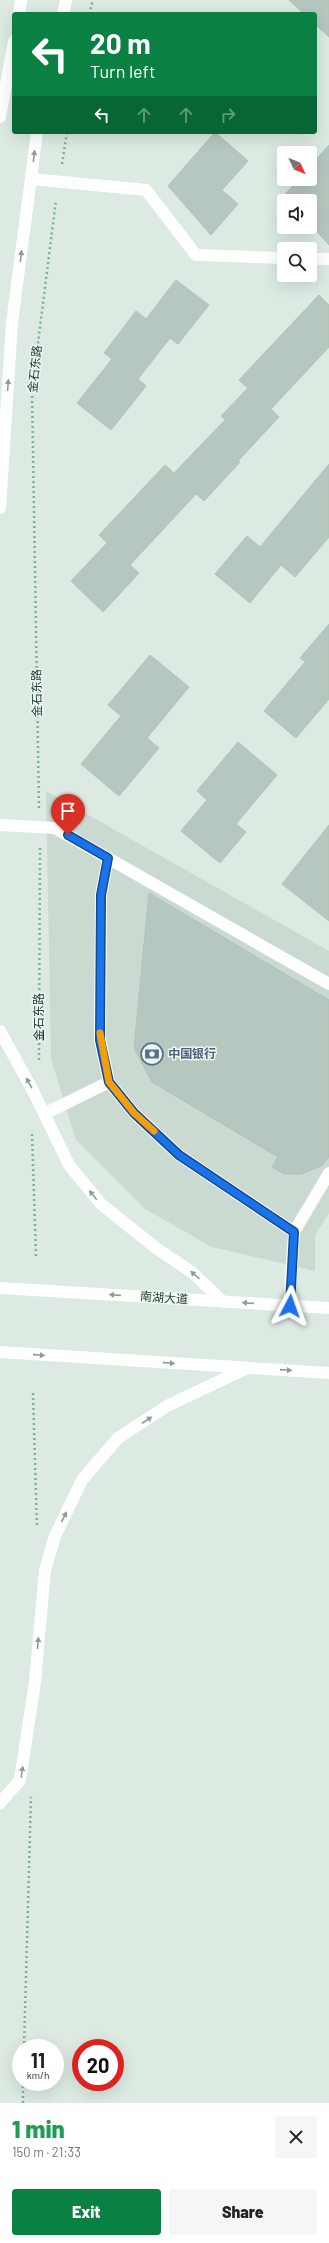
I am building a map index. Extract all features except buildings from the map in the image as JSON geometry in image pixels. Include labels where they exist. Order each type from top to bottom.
[{"type":"main road","points":[[19,12],[21,0]]},
{"type":"main road","points":[[63,12],[66,0]]},
{"type":"main road","points":[[0,117],[12,51]]},
{"type":"main road","name":"金石东路","points":[[0,508],[12,323],[37,134]]},
{"type":"main road","points":[[31,179],[146,190],[196,255],[277,258]]},
{"type":"main road","points":[[317,259],[329,259]]},
{"type":"main road","points":[[0,825],[55,828],[329,984]]},
{"type":"main road","points":[[108,858],[101,895],[100,1040],[109,1082],[134,1113],[179,1155],[294,1232]]},
{"type":"main road","points":[[0,1031],[36,1096],[69,1165],[101,1204],[156,1248],[193,1273],[224,1302]]},
{"type":"main road","points":[[44,1114],[109,1082]]},
{"type":"main road","points":[[290,1306],[294,1232],[329,1173]]},
{"type":"main road","name":"南湖大道","points":[[0,1288],[329,1308]]},
{"type":"main road","points":[[0,1352],[329,1373]]},
{"type":"main road","points":[[0,1803],[20,1780],[35,1682],[45,1570],[55,1536],[82,1480],[118,1438],[168,1406],[247,1368]]},
{"type":"path","points":[[90,12],[93,0]]},
{"type":"path","name":"金石东路","points":[[36,1096],[39,1052],[40,827],[32,390],[58,182],[67,134]]},
{"type":"path","points":[[32,1131],[36,1256]]},
{"type":"path","points":[[23,2091],[23,2103]]},
{"type":"shaded area","points":[[46,791],[329,951],[329,1213],[315,1235],[315,1271],[212,1247],[145,1209],[76,1140],[51,1059]]},
{"type":"slow traffic","points":[[100,1033],[100,1040],[109,1082],[134,1113],[154,1131]]},
{"type":"place","name":"中国银行","points":[[152,1054]]},
{"type":"route","points":[[68,835],[108,858],[101,895],[100,1040],[109,1082],[134,1113],[179,1155],[294,1232],[290,1306]]}]
